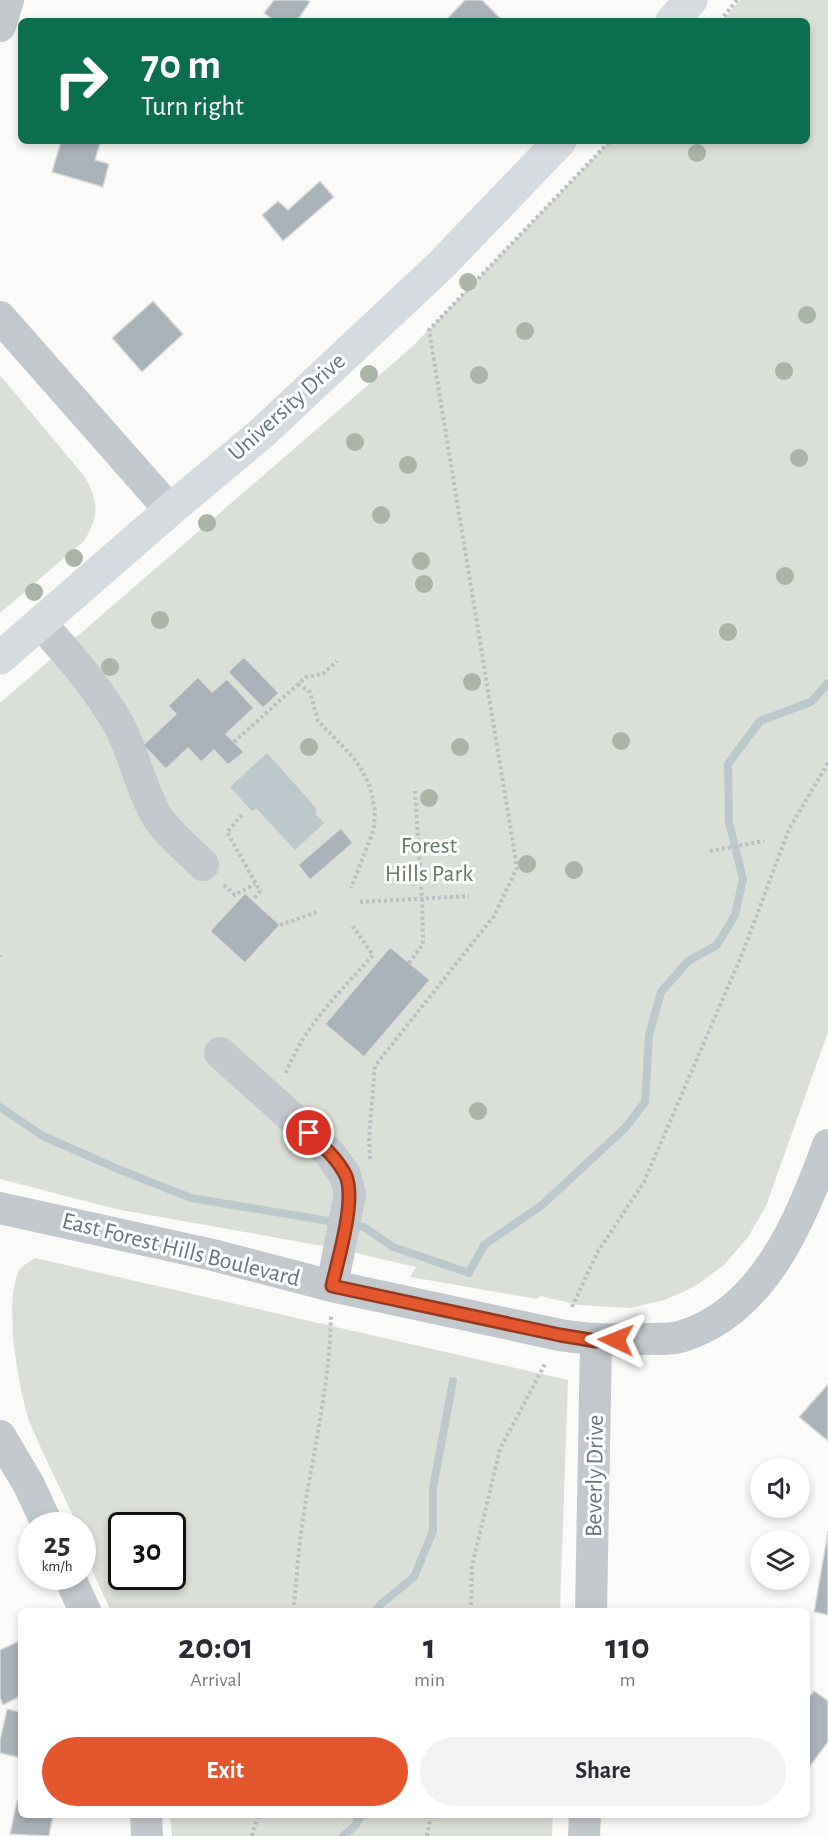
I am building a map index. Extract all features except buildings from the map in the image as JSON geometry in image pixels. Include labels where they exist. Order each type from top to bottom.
[{"type":"main road","points":[[675,18],[691,0]]},
{"type":"main road","name":"University Drive","points":[[0,658],[262,432],[350,351],[441,265],[557,144]]},
{"type":"street","points":[[0,26],[8,0]]},
{"type":"street","points":[[0,317],[170,510]]},
{"type":"street","points":[[40,623],[64,648],[95,688],[119,726],[143,789],[158,818],[203,866]]},
{"type":"street","points":[[220,1053],[276,1102],[331,1155],[345,1175],[350,1194],[332,1286]]},
{"type":"street","name":"East Forest Hills Boulevard","points":[[0,1208],[213,1255],[332,1286],[560,1335],[596,1341],[681,1337],[725,1316],[740,1304],[769,1271],[797,1218],[828,1145]]},
{"type":"street","name":"Beverly Drive","points":[[591,1608],[596,1341]]},
{"type":"street","points":[[0,1436],[29,1485],[42,1512]]},
{"type":"street","points":[[75,1590],[84,1608]]},
{"type":"street","points":[[146,1818],[147,1836]]},
{"type":"street","points":[[585,1818],[585,1836]]},
{"type":"path","points":[[722,18],[737,0]]},
{"type":"path","points":[[350,1194],[367,1193],[370,1181],[369,1138],[375,1066],[494,916],[517,868],[429,330],[607,144]]},
{"type":"path","points":[[234,742],[306,677],[323,674],[337,661]]},
{"type":"path","points":[[298,684],[310,692],[318,721],[353,757],[370,787],[375,812],[374,828],[351,888]]},
{"type":"path","points":[[471,1608],[472,1566],[500,1449],[560,1335],[597,1253],[644,1182],[742,952],[789,829],[828,763]]},
{"type":"path","points":[[409,963],[423,944],[415,790]]},
{"type":"path","points":[[242,815],[227,832],[260,891],[253,900]]},
{"type":"path","points":[[710,850],[764,841]]},
{"type":"path","points":[[360,902],[469,896]]},
{"type":"path","points":[[280,925],[317,912]]},
{"type":"path","points":[[276,1102],[286,1071],[313,1023],[372,955],[351,924]]},
{"type":"path","points":[[293,1608],[303,1520],[331,1353],[332,1286]]},
{"type":"path","points":[[252,1836],[257,1818]]},
{"type":"path","points":[[427,1836],[430,1818]]},
{"type":"green space","name":"Forest Hills Park","points":[[740,0],[828,0],[828,1032],[766,1206],[748,1237],[725,1264],[697,1285],[664,1300],[630,1308],[578,1305],[541,1296],[537,1299],[410,1277],[416,1267],[334,1248],[116,1209],[0,1179],[0,703],[413,346],[607,144],[810,144],[810,18],[725,18]]},
{"type":"green space","points":[[0,375],[85,477],[95,502],[95,517],[84,541],[0,613]]},
{"type":"green space","points":[[35,1258],[568,1380],[560,1608],[110,1608],[96,1578],[96,1512],[71,1512],[27,1413],[18,1372],[12,1324],[12,1302],[20,1269]]},
{"type":"green space","points":[[170,1818],[553,1818],[552,1836],[172,1836]]},
{"type":"shaded area","points":[[267,753],[316,808],[316,814],[324,823],[295,850],[256,808],[252,811],[230,787]]},
{"type":"waterway","points":[[0,1107],[43,1136],[191,1198],[364,1227],[393,1247],[469,1273],[484,1245],[542,1205],[625,1128],[645,1102],[649,1035],[661,992],[688,961],[717,945],[735,915],[743,879],[729,822],[728,764],[760,721],[811,702],[828,683]]},
{"type":"waterway","points":[[378,1608],[414,1577],[433,1531],[433,1488],[453,1381]]},
{"type":"waterway","points":[[343,1836],[355,1826],[359,1818]]},
{"type":"route","points":[[309,1133],[331,1155],[345,1175],[350,1194],[332,1286],[560,1335],[596,1341],[616,1340]]}]
